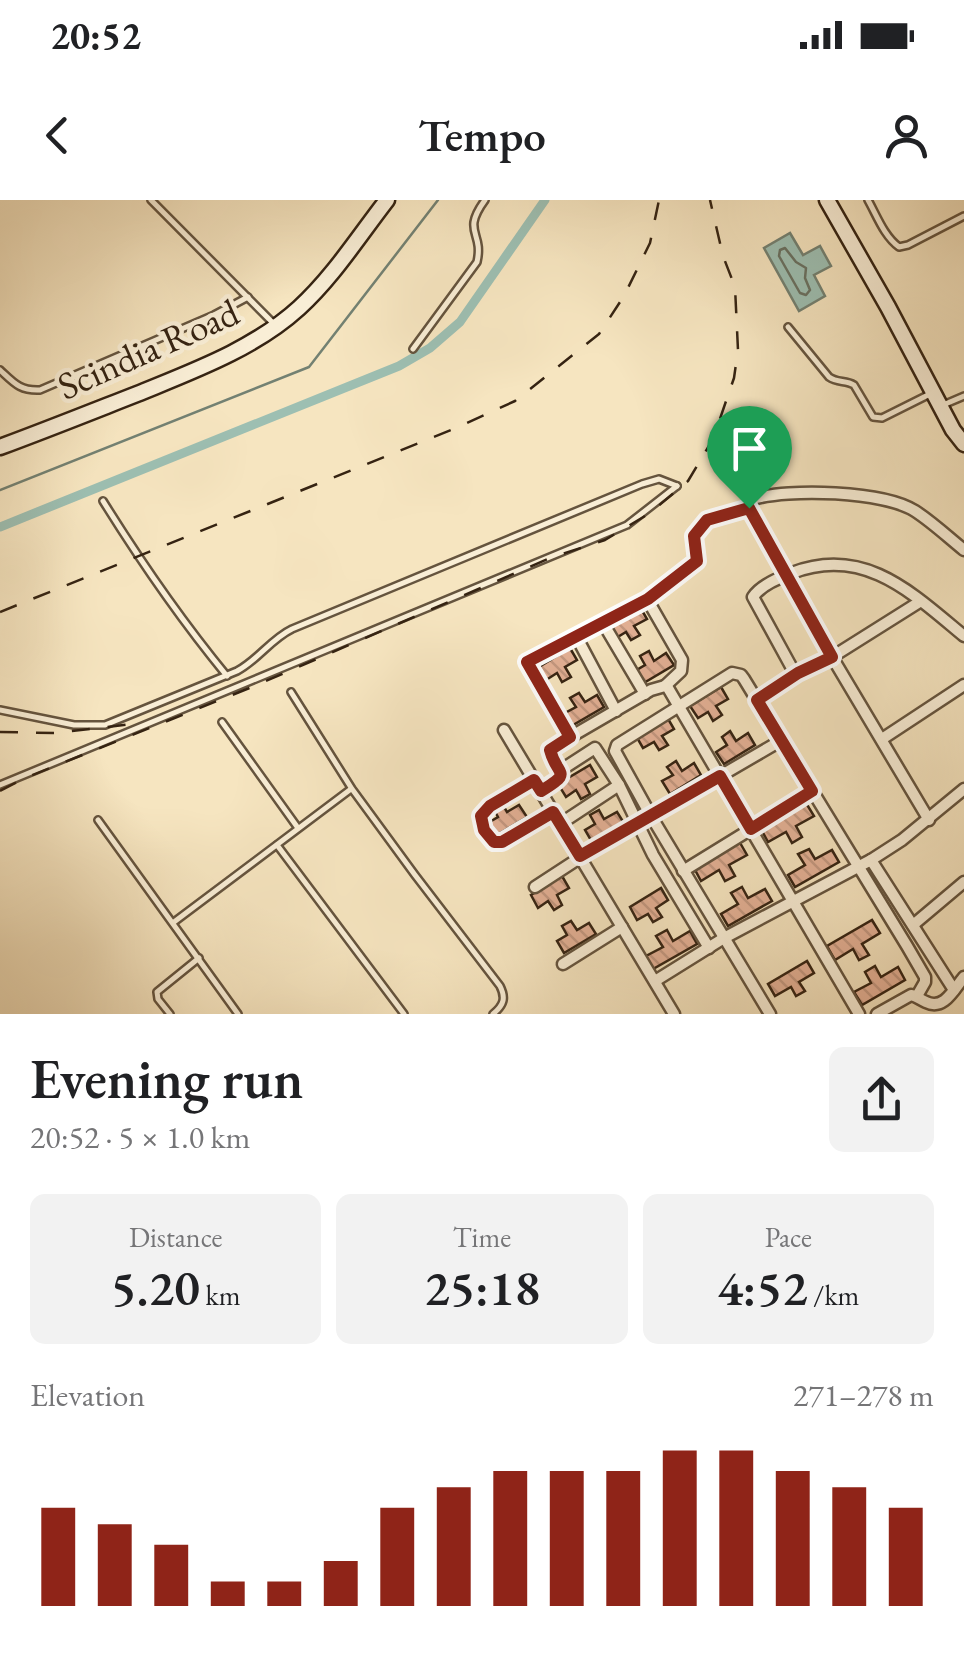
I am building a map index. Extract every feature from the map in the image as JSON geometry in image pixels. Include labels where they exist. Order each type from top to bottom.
[{"type":"main road","points":[[0,444],[240,343],[304,295],[383,200]]},
{"type":"main road","name":"Scindia Road","points":[[0,444],[239,350],[299,308],[318,289],[383,200]]},
{"type":"main road","points":[[831,200],[964,444]]},
{"type":"main road","points":[[894,312],[933,392],[962,427]]},
{"type":"street","points":[[749,508],[753,499],[795,494],[894,501],[914,510],[964,550]]},
{"type":"street","points":[[749,508],[929,820]]},
{"type":"street","points":[[570,737],[527,662],[648,599],[697,561],[694,536],[707,520],[749,508]]},
{"type":"street","points":[[798,673],[753,598],[759,590],[786,575],[818,564],[846,564],[879,574],[964,636]]},
{"type":"street","points":[[541,791],[562,775],[550,750],[665,686],[682,670],[682,660],[648,599]]},
{"type":"street","points":[[757,700],[921,601]]},
{"type":"street","points":[[603,623],[645,694]]},
{"type":"street","points":[[576,636],[616,710]]},
{"type":"street","points":[[770,1014],[615,751],[617,745],[732,673],[741,675],[757,700],[925,977],[917,996]]},
{"type":"street","points":[[882,739],[964,685]]},
{"type":"street","points":[[665,686],[859,1014]]},
{"type":"street","points":[[504,730],[674,1014]]},
{"type":"street","points":[[535,887],[580,856],[782,740]]},
{"type":"street","points":[[561,770],[596,748],[653,855],[709,948]]},
{"type":"street","points":[[534,780],[486,810],[480,820],[484,830],[494,842],[502,842],[553,812]]},
{"type":"street","points":[[560,824],[619,785]]},
{"type":"street","points":[[654,981],[724,938],[871,860],[929,820],[964,789]]},
{"type":"street","points":[[683,870],[812,791]]},
{"type":"street","points":[[871,860],[954,990]]},
{"type":"street","points":[[913,925],[964,882]]},
{"type":"street","points":[[564,964],[622,927]]},
{"type":"street","points":[[877,1014],[911,994],[929,1004],[938,1004],[964,977]]},
{"type":"lane","points":[[151,200],[272,322]]},
{"type":"lane","points":[[412,349],[477,262],[473,221],[485,200]]},
{"type":"lane","points":[[868,200],[884,231],[899,247],[964,216]]},
{"type":"lane","points":[[0,370],[27,390],[40,390],[248,297]]},
{"type":"lane","points":[[788,327],[829,377],[854,386],[873,418],[882,418],[933,392]]},
{"type":"lane","points":[[943,405],[964,396]]},
{"type":"lane","points":[[0,710],[74,726],[105,724],[248,666],[292,629],[642,484],[659,480],[677,486],[627,524],[0,785]]},
{"type":"lane","points":[[103,501],[177,612],[226,676]]},
{"type":"lane","points":[[291,692],[352,789],[500,986],[503,1003],[492,1014]]},
{"type":"lane","points":[[222,722],[298,828]]},
{"type":"lane","points":[[174,922],[352,789]]},
{"type":"lane","points":[[98,820],[238,1014]]},
{"type":"lane","points":[[278,844],[404,1014]]},
{"type":"lane","points":[[170,1014],[157,992],[199,958]]},
{"type":"water","points":[[790,233],[803,255],[820,246],[831,266],[814,275],[825,296],[799,311],[764,248]]},
{"type":"building","points":[[640,607],[647,619],[634,626],[640,635],[631,640],[626,632],[616,638],[608,626]]},
{"type":"building","points":[[570,648],[577,660],[565,667],[571,677],[562,682],[557,673],[546,680],[539,667]]},
{"type":"building","points":[[649,651],[654,661],[666,653],[674,665],[642,684],[635,671],[645,665],[640,656]]},
{"type":"building","points":[[721,687],[728,699],[716,706],[722,715],[713,721],[708,712],[698,718],[690,706]]},
{"type":"building","points":[[579,693],[585,702],[597,695],[604,707],[573,725],[565,713],[576,707],[570,698]]},
{"type":"building","points":[[667,717],[674,729],[662,736],[668,745],[659,750],[654,742],[643,748],[636,736]]},
{"type":"building","points":[[730,731],[736,741],[748,733],[755,745],[724,764],[716,752],[727,745],[722,737]]},
{"type":"building","points":[[676,761],[682,771],[694,763],[701,775],[670,794],[662,781],[673,775],[667,767]]},
{"type":"building","points":[[590,765],[597,777],[585,784],[590,794],[581,799],[576,790],[566,797],[558,784]]},
{"type":"building","points":[[502,803],[507,812],[519,805],[527,817],[495,836],[488,823],[498,817],[493,808]]},
{"type":"building","points":[[806,803],[814,816],[796,826],[802,837],[792,843],[786,832],[768,842],[761,829]]},
{"type":"building","points":[[599,810],[604,819],[617,812],[624,823],[592,842],[585,830],[595,824],[590,815]]},
{"type":"building","points":[[739,841],[747,855],[729,865],[735,876],[725,881],[719,870],[701,881],[694,868]]},
{"type":"building","points":[[809,849],[815,859],[832,850],[839,862],[795,887],[788,875],[805,865],[798,854]]},
{"type":"building","points":[[562,876],[569,888],[557,895],[562,905],[554,910],[548,901],[538,908],[531,895]]},
{"type":"building","points":[[742,887],[748,898],[765,889],[772,901],[728,926],[721,914],[738,904],[731,893]]},
{"type":"building","points":[[661,888],[668,900],[656,908],[662,917],[653,922],[648,914],[637,920],[630,907]]},
{"type":"building","points":[[872,920],[880,933],[862,944],[869,955],[859,960],[853,949],[835,960],[827,946]]},
{"type":"building","points":[[571,921],[577,930],[589,923],[596,934],[564,953],[557,941],[567,935],[562,926]]},
{"type":"building","points":[[667,930],[673,941],[690,931],[697,944],[653,969],[646,956],[663,947],[656,936]]},
{"type":"building","points":[[807,961],[814,973],[799,982],[805,991],[796,996],[791,987],[775,996],[768,984]]},
{"type":"building","points":[[875,966],[881,977],[898,967],[905,980],[862,1005],[854,992],[871,983],[865,972]]},
{"type":"waterway","points":[[0,490],[309,367],[438,200]]},
{"type":"waterway","points":[[0,527],[399,366],[430,348],[460,322],[545,200]]},
{"type":"railway","points":[[0,612],[515,401],[599,334],[624,296],[650,243],[659,200]]},
{"type":"railway","points":[[0,791],[550,558],[605,540],[650,513],[688,481],[713,439],[734,378],[738,350],[735,287],[710,200]]},
{"type":"railway","points":[[0,732],[55,733],[133,724]]},
{"type":"route","points":[[749,508],[832,657],[798,673],[757,700],[812,791],[751,829],[720,776],[580,856],[553,812],[502,842],[494,842],[484,830],[481,816],[490,806],[534,780],[541,791],[558,780],[561,770],[550,750],[570,737],[527,662],[648,599],[697,561],[694,536],[707,520],[749,508]]}]
